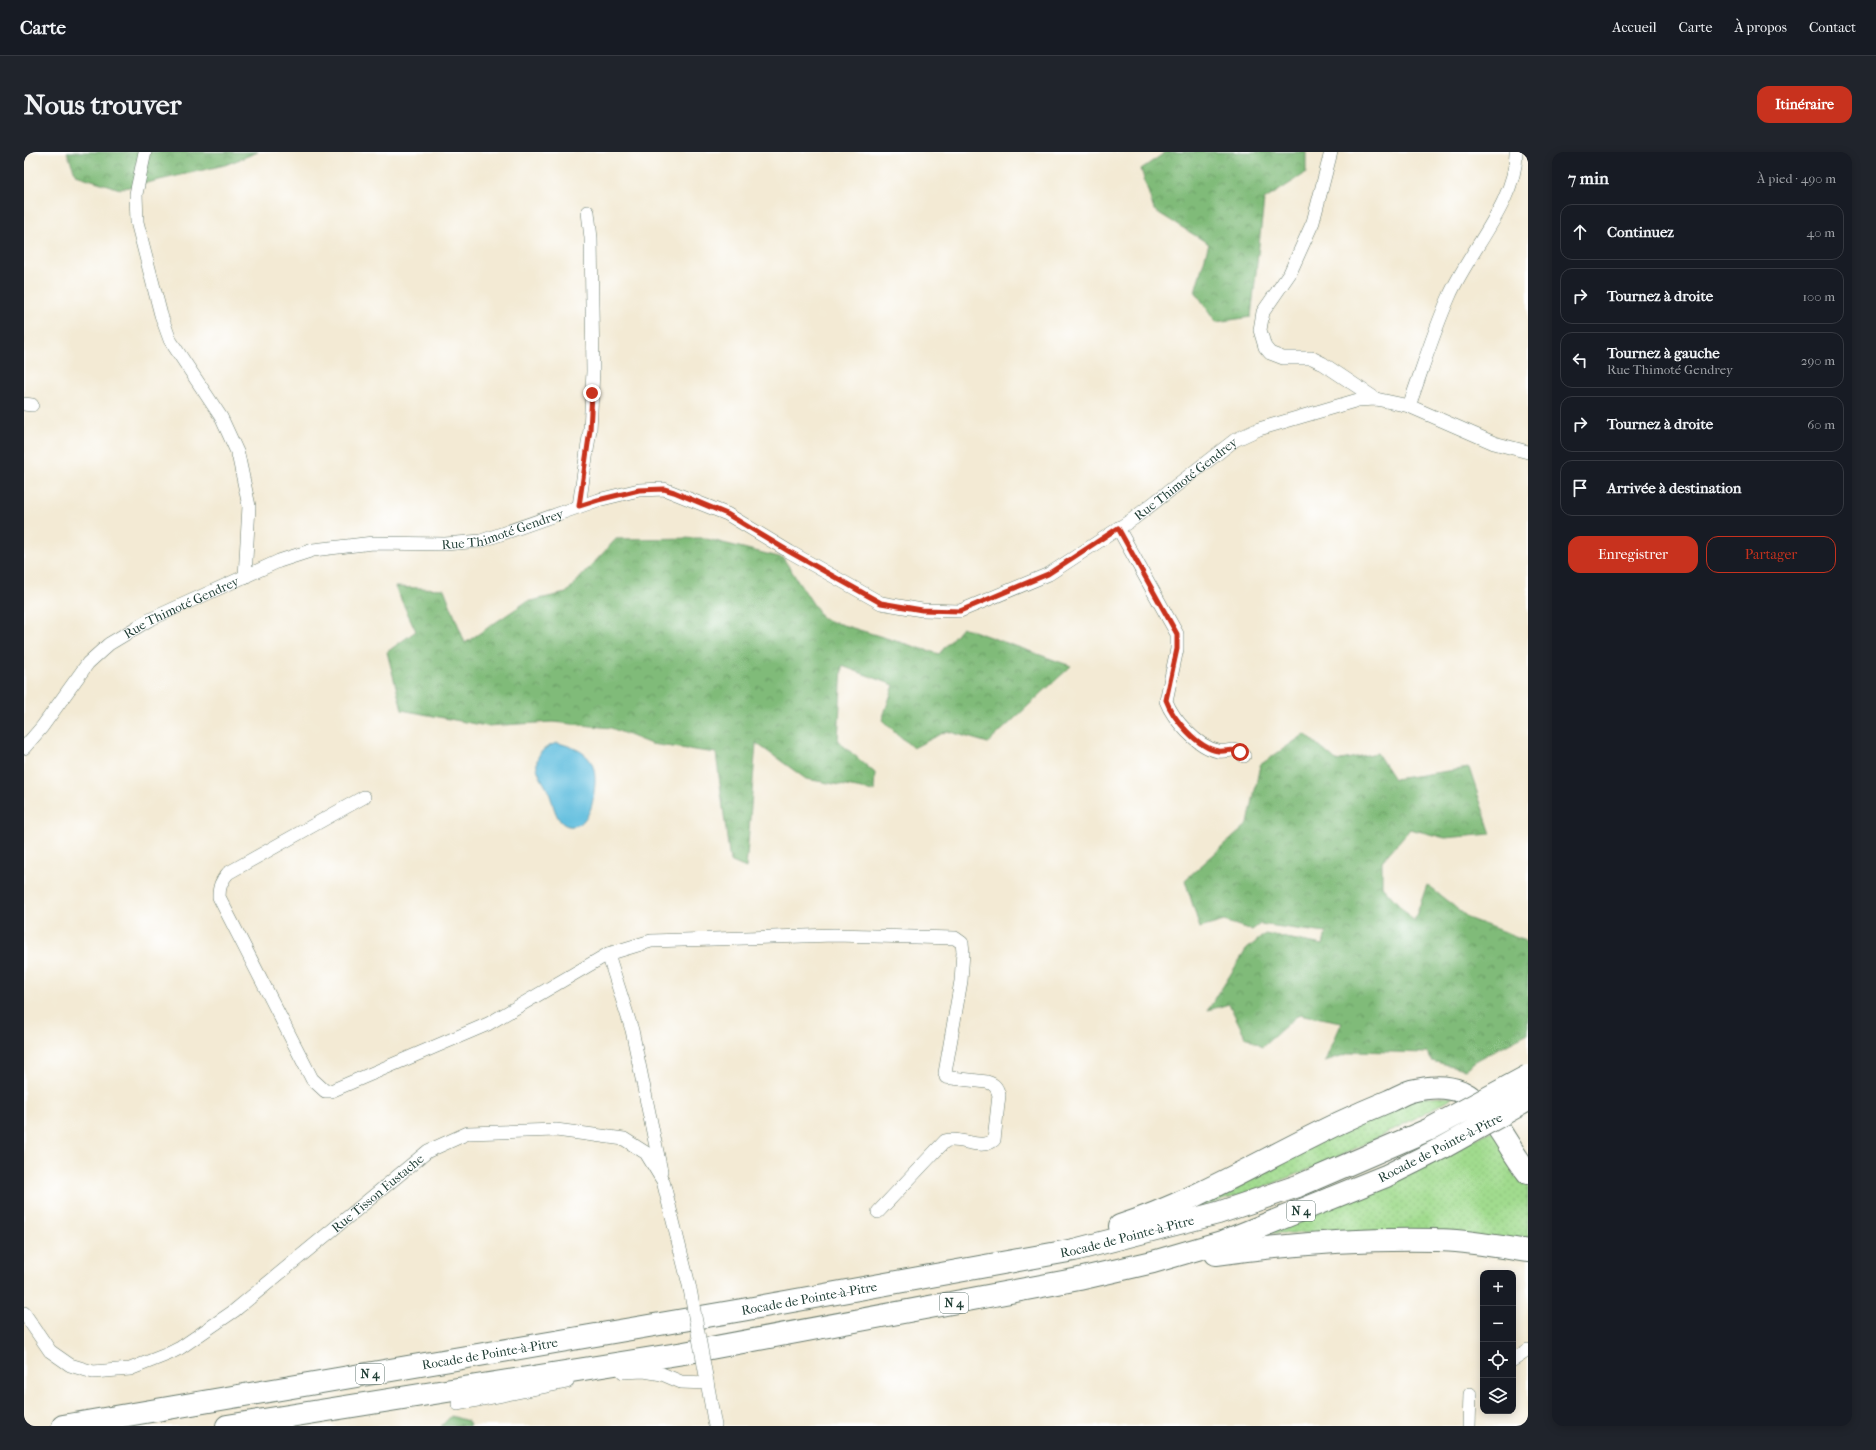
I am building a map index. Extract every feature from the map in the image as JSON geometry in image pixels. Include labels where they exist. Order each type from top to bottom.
[{"type":"highway","name":"Rocade de Pointe-à-Pitre","points":[[63,1426],[742,1310],[1074,1250],[1218,1213],[1298,1186],[1430,1129],[1528,1076]]},
{"type":"highway","points":[[972,1268],[1050,1250],[1141,1219],[1227,1180],[1293,1145],[1354,1116],[1410,1091],[1432,1087],[1448,1087],[1463,1093],[1481,1106],[1528,1173]]},
{"type":"highway","name":"Rocade de Pointe-à-Pitre","points":[[227,1426],[684,1353],[986,1297],[1153,1262],[1225,1241],[1386,1176],[1444,1147],[1528,1100]]},
{"type":"highway","points":[[1153,1262],[1271,1246],[1332,1242],[1439,1240],[1528,1251]]},
{"type":"street","points":[[145,152],[136,194],[137,222],[161,315],[170,340],[221,417],[238,454],[249,506],[245,577]]},
{"type":"street","points":[[1331,152],[1313,222],[1290,273],[1263,312],[1260,330],[1265,347],[1270,353],[1283,358],[1312,358],[1376,399]]},
{"type":"street","points":[[1409,406],[1448,297],[1464,266],[1506,196],[1516,165],[1516,152]]},
{"type":"street","points":[[579,506],[590,430],[593,371],[591,238],[588,212]]},
{"type":"street","name":"Rue Thimoté Gendrey","points":[[24,748],[42,727],[88,663],[109,644],[149,620],[279,560],[314,550],[373,543],[445,544],[481,541],[598,500],[639,490],[664,489],[727,514],[790,552],[881,603],[922,610],[960,611],[1041,577],[1118,528],[1235,440],[1259,429],[1358,400],[1376,399],[1409,406],[1494,443],[1528,452]]},
{"type":"street","points":[[1118,528],[1177,634],[1177,649],[1166,700],[1168,708],[1186,732],[1194,739],[1217,751],[1234,749],[1244,756]]},
{"type":"street","points":[[364,797],[228,873],[222,880],[219,889],[219,897],[312,1080],[325,1091],[331,1091],[488,1024],[608,954],[650,941],[724,937],[834,935],[955,938],[962,943],[963,952],[961,981],[945,1073],[946,1077],[993,1083],[998,1089],[999,1095],[994,1140],[990,1143],[982,1144],[959,1140],[945,1142],[878,1212]]},
{"type":"street","points":[[608,954],[632,1030],[663,1181]]},
{"type":"street","name":"Rue Tisson Eustache","points":[[24,1313],[50,1351],[70,1365],[93,1372],[130,1368],[180,1348],[234,1311],[428,1151],[468,1133],[556,1130],[624,1139],[646,1153],[663,1181],[690,1289],[715,1426]]},
{"type":"street","points":[[1516,1358],[1528,1350]]},
{"type":"street","points":[[458,1404],[620,1372],[644,1371],[662,1374],[680,1382],[706,1380]]},
{"type":"street","points":[[1469,1426],[1470,1394]]},
{"type":"green space","points":[[67,152],[258,152],[225,165],[120,189],[76,175]]},
{"type":"green space","points":[[1166,152],[1306,152],[1306,173],[1264,200],[1251,317],[1216,322],[1195,291],[1209,244],[1154,210],[1141,169]]},
{"type":"green space","points":[[703,538],[783,558],[823,619],[939,654],[962,627],[1071,666],[988,743],[947,731],[913,748],[882,720],[894,685],[842,666],[838,741],[875,773],[874,791],[806,779],[756,743],[746,868],[730,861],[716,753],[651,744],[611,728],[553,722],[486,726],[402,710],[387,652],[416,631],[395,587],[444,589],[465,643],[526,602],[566,593],[616,539]]},
{"type":"green space","points":[[1305,734],[1336,761],[1377,753],[1394,779],[1469,768],[1491,834],[1445,838],[1410,829],[1382,861],[1382,886],[1414,921],[1427,885],[1470,919],[1523,939],[1528,945],[1528,1033],[1478,1059],[1465,1069],[1432,1061],[1427,1053],[1357,1051],[1325,1061],[1342,1022],[1299,1014],[1262,1047],[1245,1036],[1229,1004],[1208,1010],[1246,950],[1265,934],[1323,945],[1326,933],[1260,924],[1252,930],[1224,921],[1200,928],[1185,880],[1248,824],[1260,765]]},
{"type":"green space","points":[[1455,1096],[1387,1133],[1317,1166],[1255,1190],[1159,1220],[1413,1097]]},
{"type":"green space","points":[[1494,1130],[1528,1186],[1528,1241],[1357,1233],[1266,1233]]},
{"type":"green space","points":[[451,1416],[468,1421],[470,1426],[441,1426]]},
{"type":"water","points":[[558,743],[583,753],[592,764],[594,772],[594,796],[590,810],[583,821],[574,826],[563,824],[559,820],[537,766],[538,756],[541,752],[553,744]]},
{"type":"route","points":[[592,393],[590,430],[579,506],[639,490],[664,489],[674,492],[727,514],[790,552],[881,603],[922,610],[960,611],[1048,574],[1118,528],[1177,634],[1177,649],[1166,700],[1168,708],[1186,732],[1194,739],[1217,751],[1234,749],[1240,752]]}]
